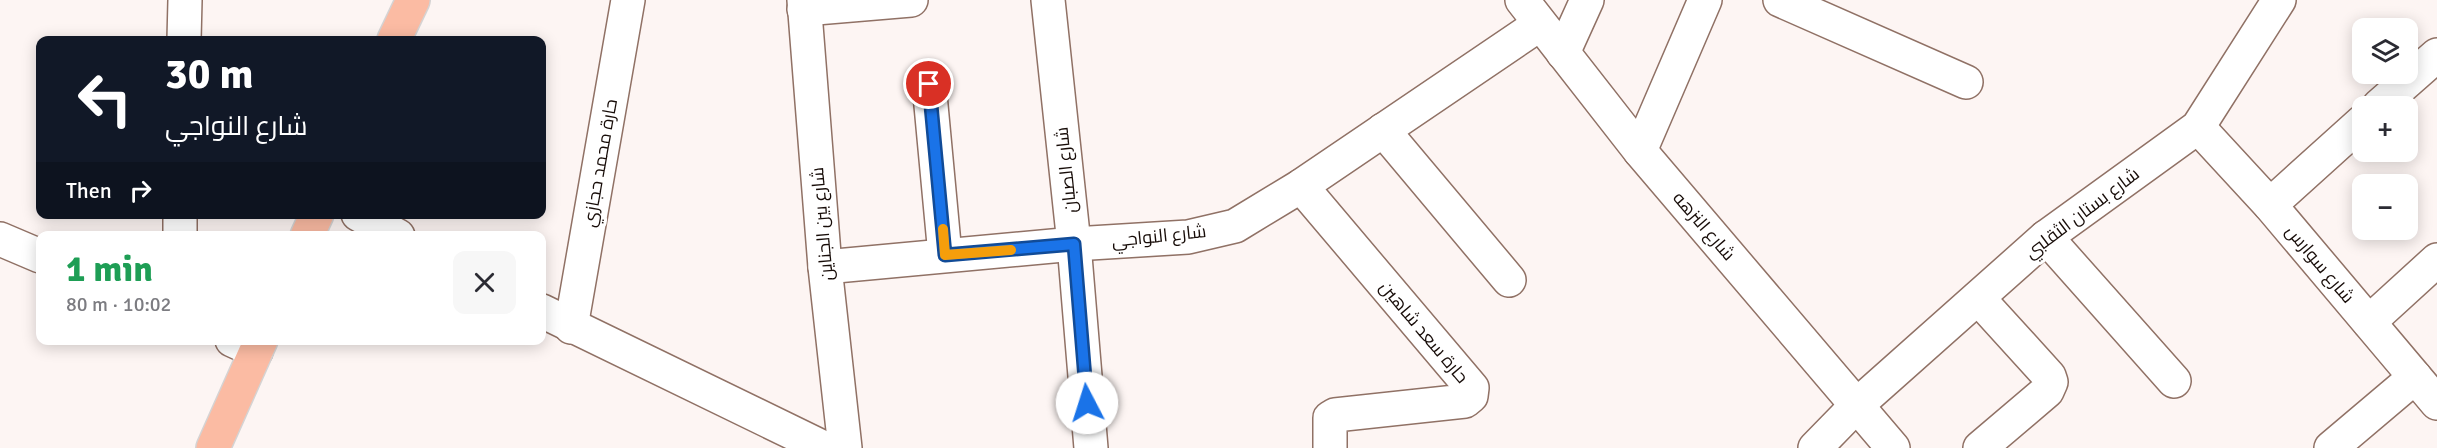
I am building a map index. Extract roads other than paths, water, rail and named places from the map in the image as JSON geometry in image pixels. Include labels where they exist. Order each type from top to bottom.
[{"type":"main road","points":[[396,36],[412,0]]},
{"type":"main road","points":[[213,448],[250,345]]},
{"type":"street","points":[[184,36],[185,0]]},
{"type":"street","name":"حارة محمد حجازي","points":[[572,327],[628,0]]},
{"type":"street","points":[[804,4],[911,0]]},
{"type":"street","name":"شارع الصبان","points":[[1048,0],[1074,244],[1091,448]]},
{"type":"street","points":[[1563,53],[1587,0]]},
{"type":"street","points":[[1640,151],[1705,0]]},
{"type":"street","points":[[1780,0],[1966,82]]},
{"type":"street","name":"شارع بستان الثقلبي","points":[[1815,448],[1857,405],[2046,237],[2198,127],[2279,0]]},
{"type":"street","name":"شارع بين الجناين","points":[[804,4],[825,267],[845,448]]},
{"type":"street","name":"شارع النواجي","points":[[825,267],[1074,244],[1188,237],[1235,226],[1301,186],[1383,130],[1531,12]]},
{"type":"street","name":"شارع النزهه","points":[[1531,12],[1640,151],[1893,448]]},
{"type":"street","points":[[2390,96],[2437,55]]},
{"type":"street","points":[[929,84],[945,255]]},
{"type":"street","name":"شارع سوارس","points":[[2198,127],[2270,205],[2437,403]]},
{"type":"street","points":[[1383,130],[1509,280]]},
{"type":"street","points":[[2270,205],[2352,131]]},
{"type":"street","name":"حارة سعد شاهين","points":[[1301,186],[1472,388],[1471,396],[1465,401],[1330,433]]},
{"type":"street","points":[[367,219],[389,231]]},
{"type":"street","points":[[2046,237],[2174,381]]},
{"type":"street","points":[[0,238],[36,254]]},
{"type":"street","points":[[2369,322],[2437,260]]},
{"type":"street","points":[[1978,298],[2049,376],[2051,382],[2048,391],[1980,448]]},
{"type":"street","points":[[546,313],[825,448]]},
{"type":"street","points":[[2331,448],[2415,377]]}]
